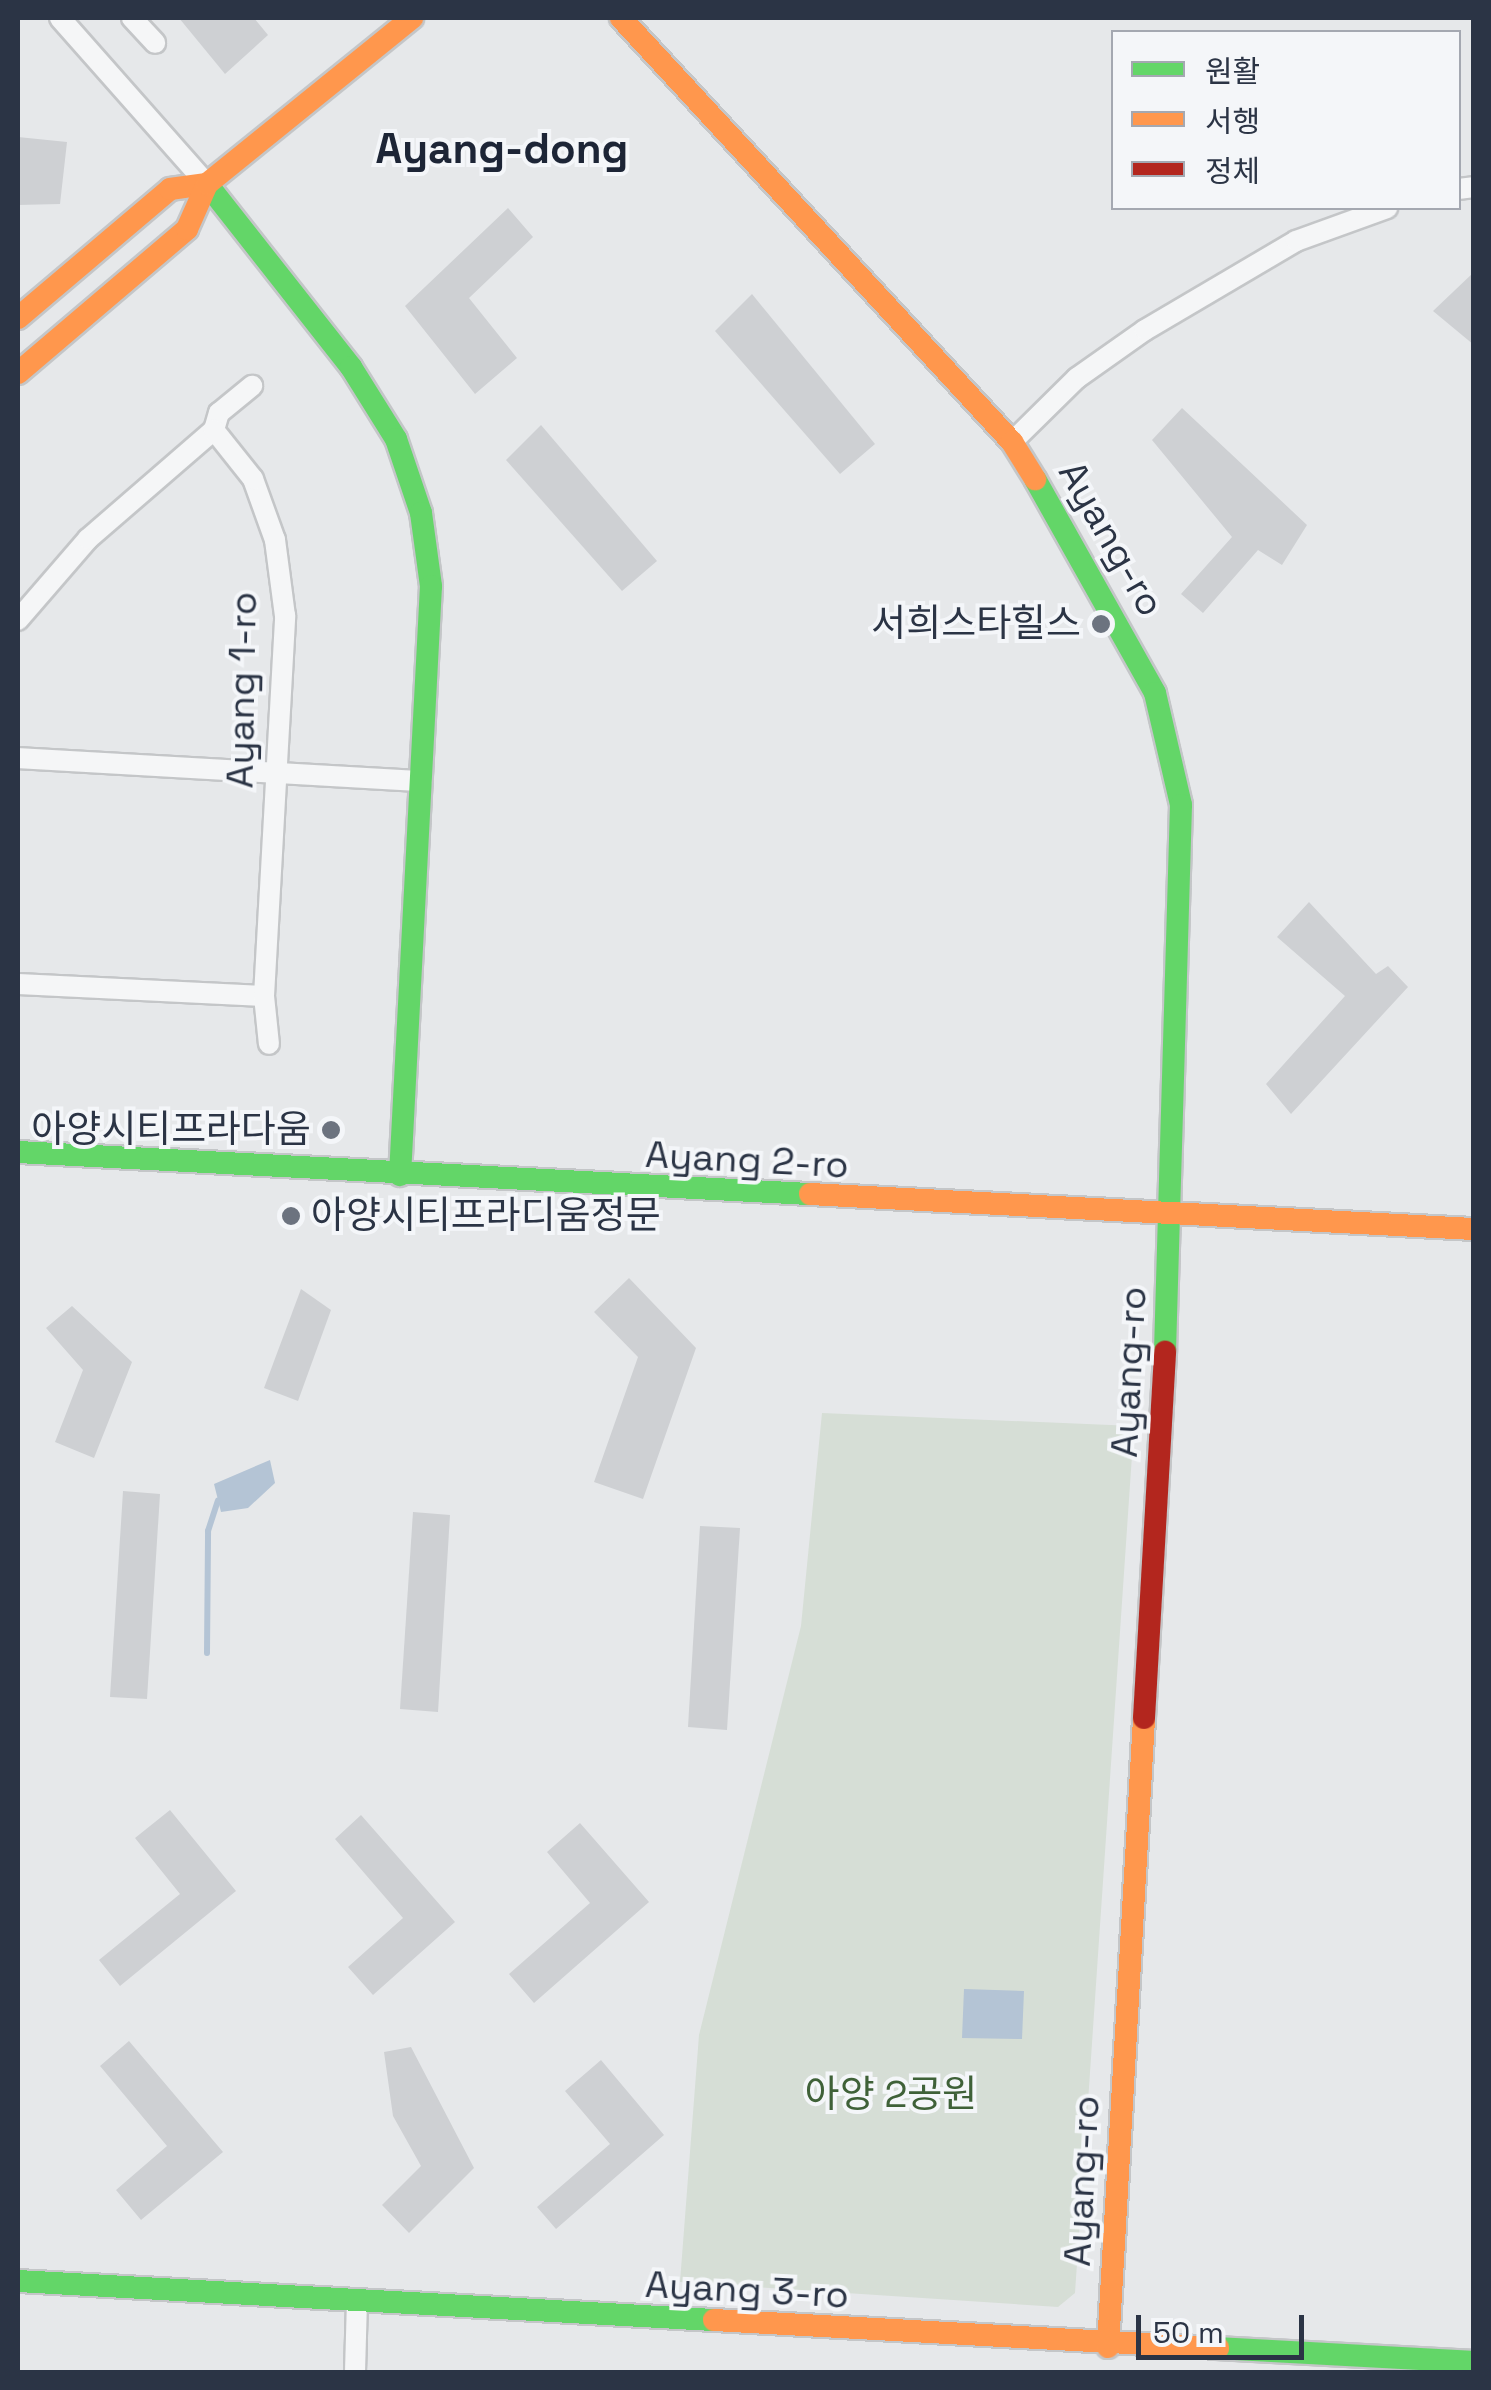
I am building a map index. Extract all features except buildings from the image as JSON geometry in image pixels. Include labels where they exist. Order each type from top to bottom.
[{"type":"street","points":[[60,18],[207,184],[396,440],[421,513],[432,586],[400,1175]]},
{"type":"street","points":[[132,18],[155,43]]},
{"type":"street","points":[[18,373],[187,228],[207,184],[412,18]]},
{"type":"street","name":"Ayang-ro","points":[[621,18],[1012,442],[1119,615],[1155,692],[1181,805],[1173,1219],[1108,2347]]},
{"type":"street","points":[[18,318],[170,190],[207,184]]},
{"type":"street","name":"Ayang-ro","points":[[1012,442],[1145,330],[1296,241],[1381,210]]},
{"type":"street","points":[[18,620],[88,539],[214,430],[220,413],[252,386]]},
{"type":"street","name":"Ayang 1-ro","points":[[214,430],[252,479],[274,540],[285,616],[264,996],[269,1044]]},
{"type":"street","points":[[18,758],[421,781]]},
{"type":"street","points":[[18,984],[264,996]]},
{"type":"street","name":"Ayang 2-ro","points":[[18,1152],[1173,1219],[1474,1229]]},
{"type":"street","name":"Ayang 3-ro","points":[[18,2281],[1108,2347],[1474,2362]]},
{"type":"street","points":[[355,2372],[357,2301]]},
{"type":"green space","name":"아양 2공원","points":[[822,1413],[1134,1426],[1075,2293],[1058,2307],[680,2282],[699,2035],[801,1626]]},
{"type":"water","points":[[270,1460],[275,1483],[248,1508],[221,1512],[214,1484]]},
{"type":"water","points":[[964,1989],[1024,1991],[1022,2039],[962,2038]]},
{"type":"waterway","points":[[207,1653],[208,1531],[218,1501]]},
{"type":"traffic: fast","points":[[207,184],[351,367],[396,439],[421,513],[431,586],[400,1175]]},
{"type":"traffic: fast","points":[[1035,479],[1155,693],[1181,805],[1165,1352]]},
{"type":"traffic: fast","points":[[18,1152],[810,1194]]},
{"type":"traffic: fast","points":[[18,2281],[714,2320]]},
{"type":"traffic: fast","points":[[1218,2348],[1474,2362]]},
{"type":"traffic: slow","points":[[18,373],[187,229],[207,184],[412,18]]},
{"type":"traffic: slow","points":[[621,18],[1012,442],[1035,479]]},
{"type":"traffic: slow","points":[[18,318],[170,189],[207,184]]},
{"type":"traffic: slow","points":[[810,1194],[1474,1229]]},
{"type":"traffic: slow","points":[[1108,2347],[1144,1718]]},
{"type":"traffic: slow","points":[[714,2320],[1218,2348]]},
{"type":"traffic: jam","points":[[1144,1718],[1165,1352]]},
{"type":"place","name":"서희스타힐스","points":[[1101,624]]},
{"type":"place","name":"아양시티프라다움","points":[[331,1130]]},
{"type":"place","name":"아양시티프라디움정문","points":[[291,1216]]},
{"type":"district","name":"Ayang-dong","points":[[502,149]]}]
